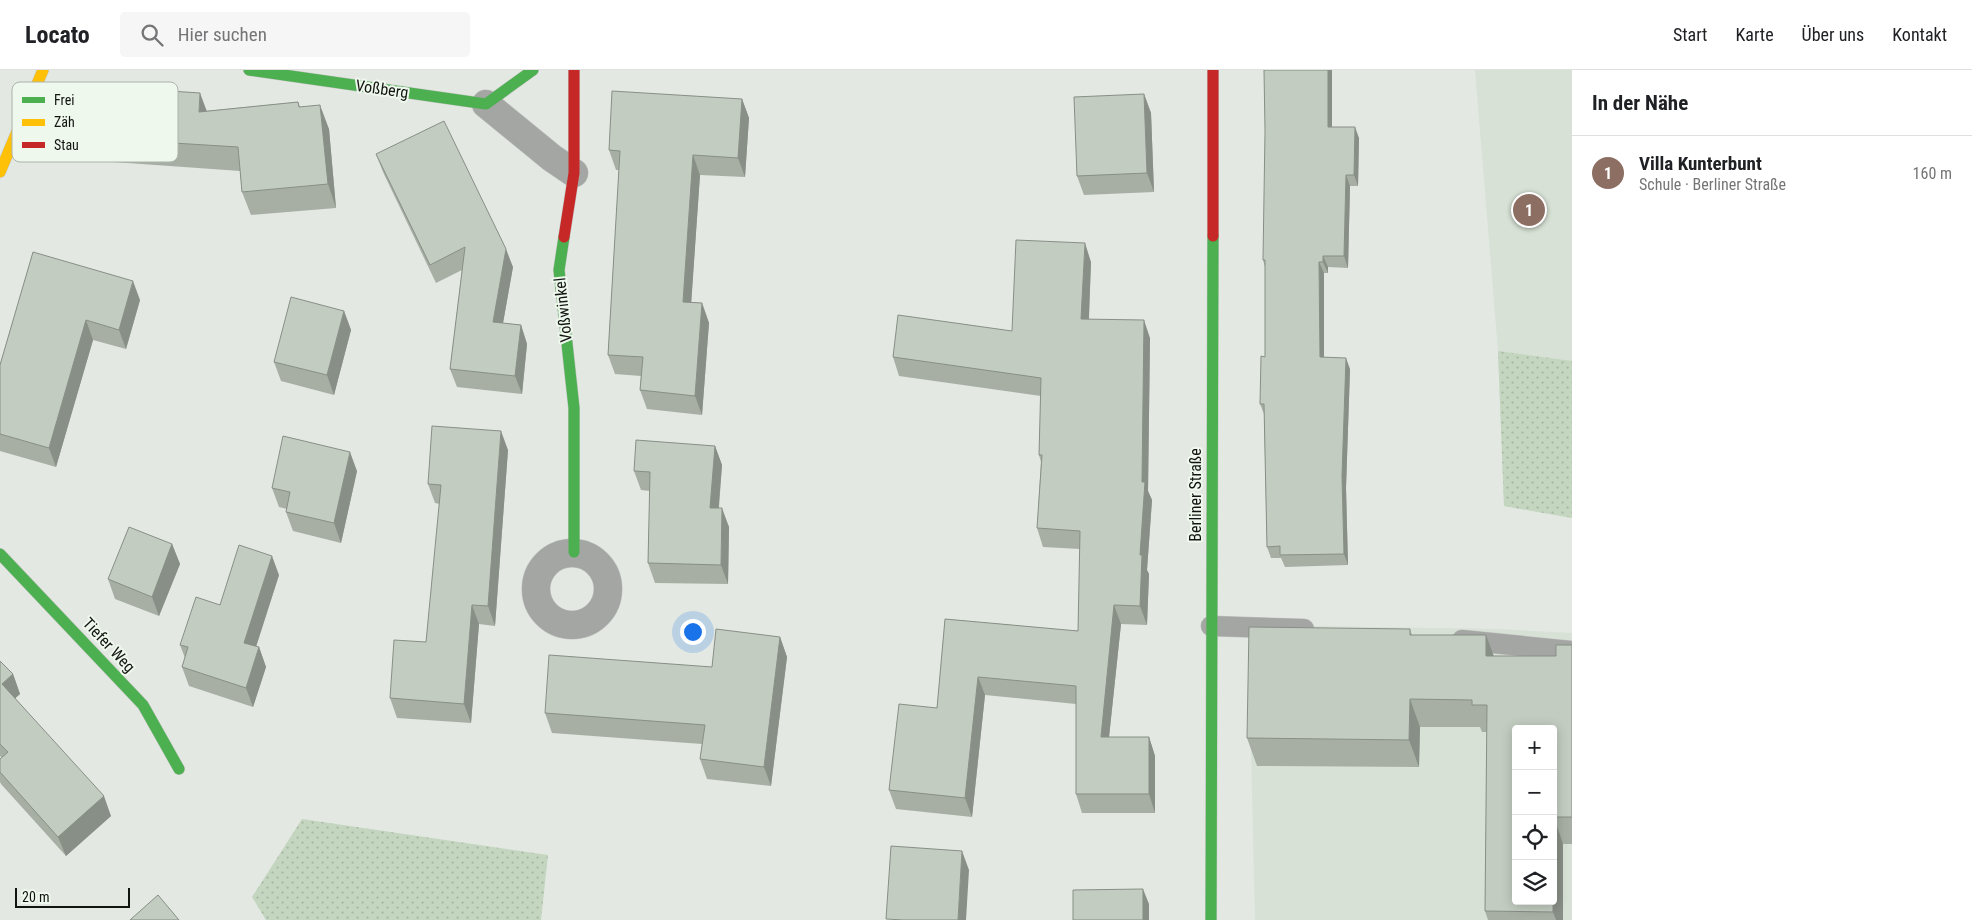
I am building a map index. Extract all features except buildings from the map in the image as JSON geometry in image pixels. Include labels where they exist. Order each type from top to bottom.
[{"type":"street","points":[[38,82],[43,70]]},
{"type":"street","name":"Voßberg","points":[[249,70],[486,104]]},
{"type":"street","points":[[533,70],[486,104],[552,158],[574,173]]},
{"type":"street","name":"Voßwinkel","points":[[574,70],[574,173],[559,270],[574,408],[574,552]]},
{"type":"street","name":"Berliner Straße","points":[[1211,920],[1213,70]]},
{"type":"street","points":[[0,172],[12,144]]},
{"type":"street","name":"Tiefer Weg","points":[[0,554],[143,705],[179,769]]},
{"type":"lane","points":[[1211,626],[1324,629]]},
{"type":"lane","points":[[1439,638],[1572,651]]},
{"type":"shaded area","points":[[1475,70],[1572,70],[1572,518],[1504,506],[1498,351]]},
{"type":"shaded area","points":[[1248,625],[1498,629],[1572,633],[1572,920],[1255,920]]},
{"type":"green space","points":[[1498,351],[1572,361],[1572,518],[1504,506]]},
{"type":"green space","points":[[302,819],[548,855],[541,920],[266,920],[252,897]]},
{"type":"traffic: fast","points":[[249,70],[486,104],[533,70]]},
{"type":"traffic: fast","points":[[1211,920],[1213,236]]},
{"type":"traffic: fast","points":[[564,237],[559,270],[574,408],[574,552]]},
{"type":"traffic: fast","points":[[0,554],[143,705],[179,769]]},
{"type":"traffic: slow","points":[[38,82],[43,70]]},
{"type":"traffic: slow","points":[[0,172],[12,144]]},
{"type":"traffic: jam","points":[[564,237],[574,173],[574,70]]},
{"type":"traffic: jam","points":[[1213,70],[1213,236]]},
{"type":"place","name":"Villa Kunterbunt","points":[[1529,210]]}]
